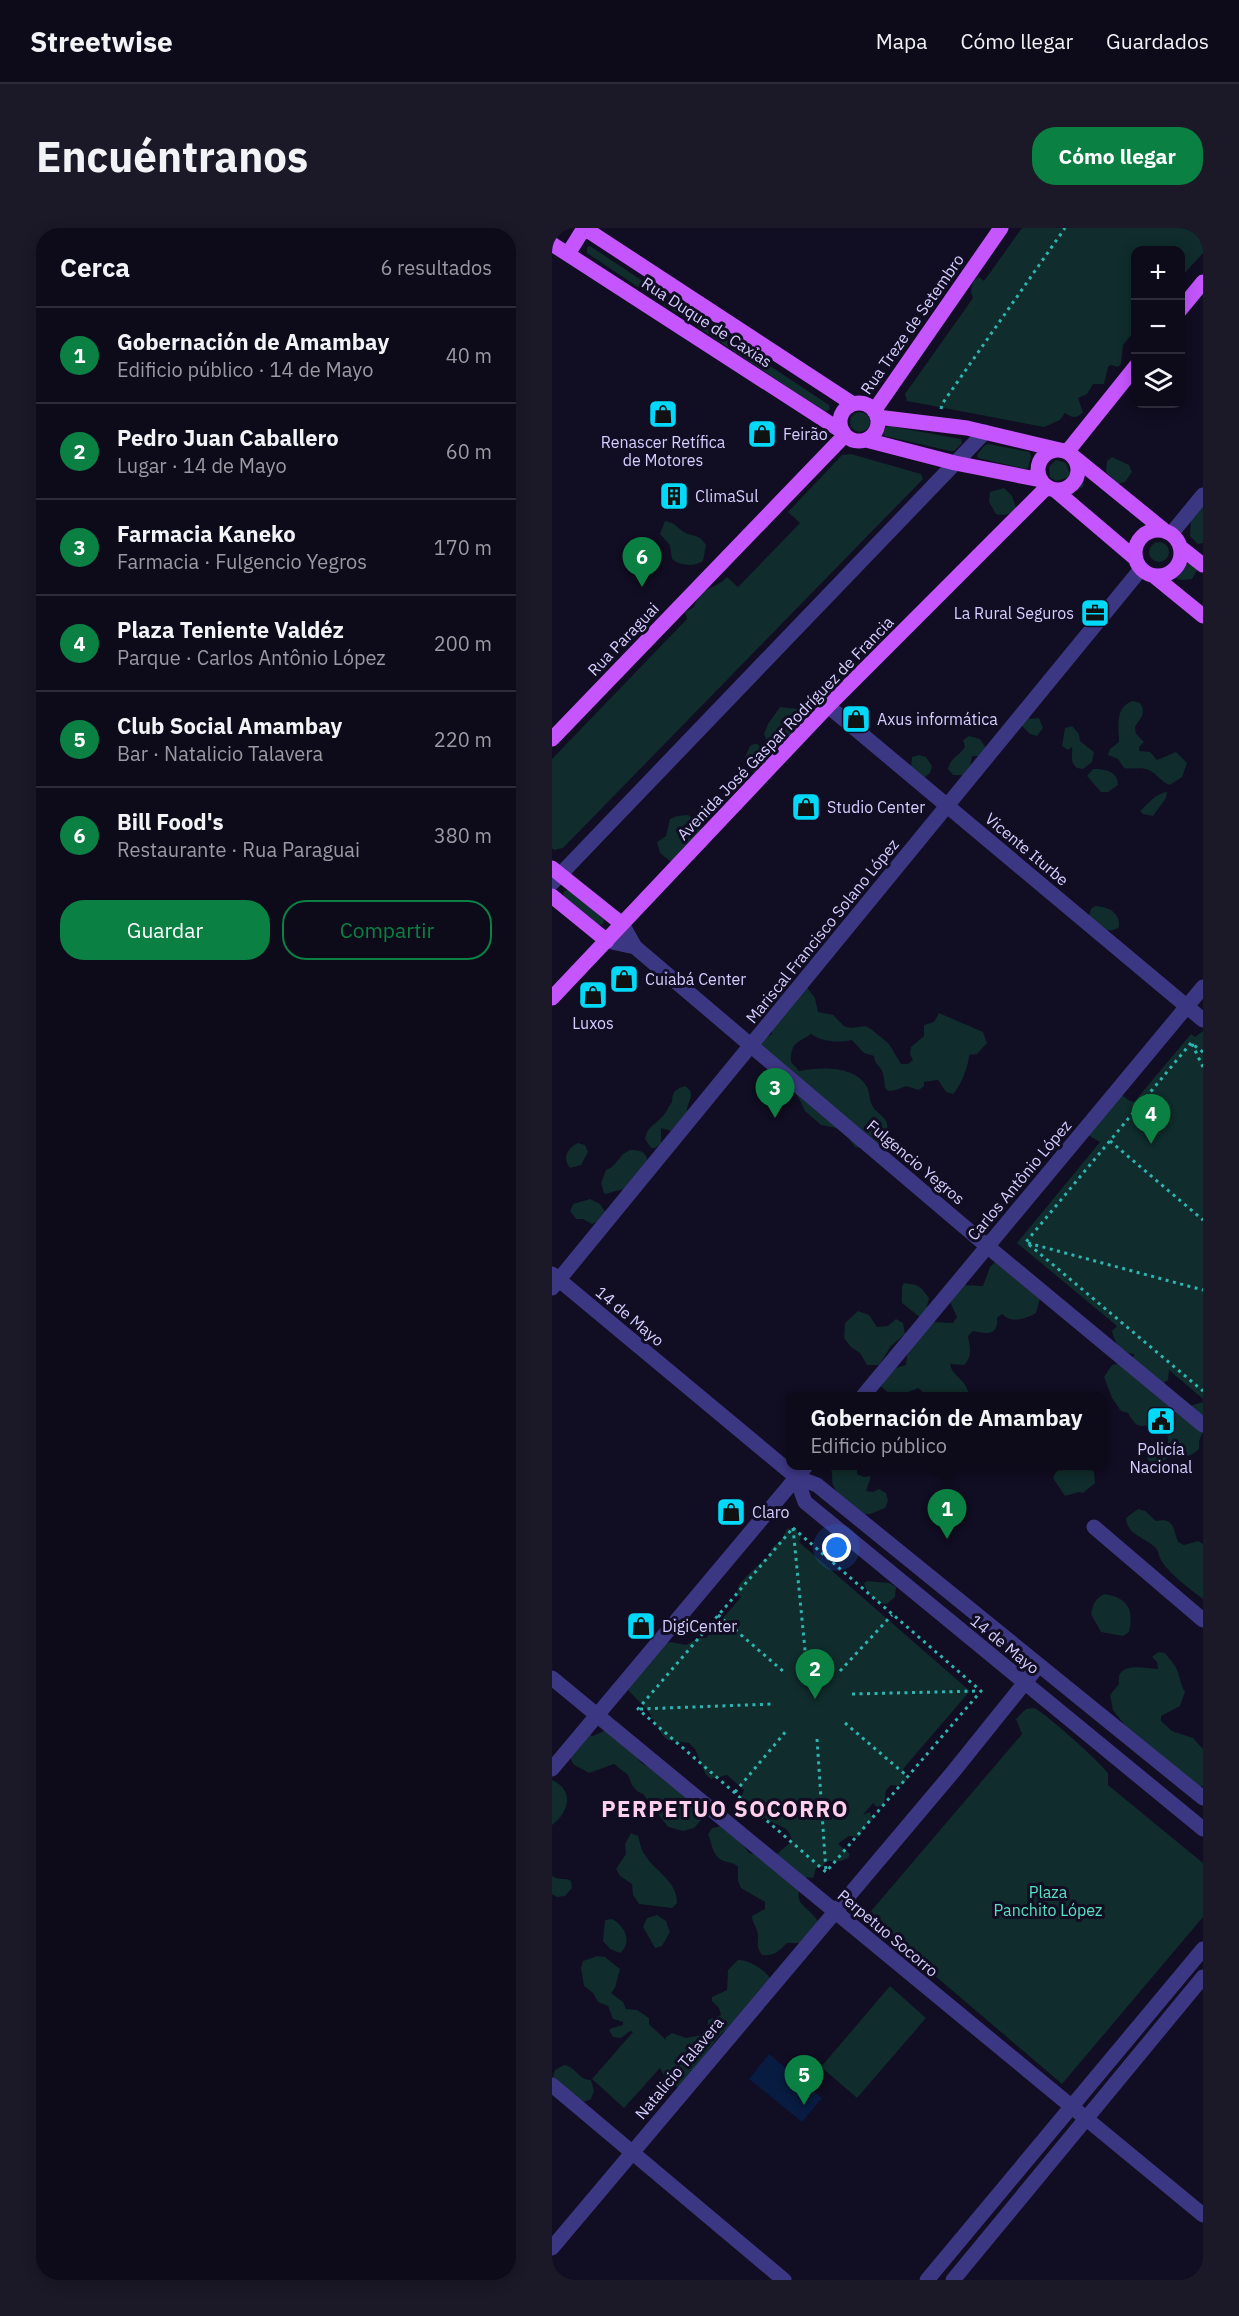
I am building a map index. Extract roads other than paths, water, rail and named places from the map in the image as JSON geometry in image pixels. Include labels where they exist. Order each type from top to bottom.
[{"type":"main road","points":[[568,254],[584,228]]},
{"type":"main road","name":"Rua Duque de Caxias","points":[[584,228],[853,404]]},
{"type":"main road","name":"Rua Treze de Setembro","points":[[876,414],[1000,228]]},
{"type":"main road","name":"Rua Duque de Caxias","points":[[552,244],[844,433]]},
{"type":"main road","points":[[1185,304],[1203,282]]},
{"type":"main road","points":[[1067,452],[1131,372]]},
{"type":"main road","points":[[1067,452],[1078,468],[1076,480],[1068,488],[1048,486],[866,440],[855,441],[844,433],[840,420],[842,414],[853,404],[866,405],[876,414],[985,432],[1067,452],[1203,565]]},
{"type":"main road","points":[[866,440],[877,429],[876,414]]},
{"type":"main road","name":"Rua Paraguai","points":[[552,739],[844,433]]},
{"type":"main road","points":[[1067,452],[1053,451],[1043,457],[1038,468],[1048,486],[1203,616]]},
{"type":"main road","name":"Avenida José Gaspar Rodríguez de Francia","points":[[552,998],[828,706],[1048,486]]},
{"type":"main road","points":[[1144,568],[1137,545],[1140,539],[1152,531],[1172,537]]},
{"type":"main road","points":[[1144,568],[1167,574],[1173,571],[1180,560],[1172,537]]},
{"type":"main road","points":[[555,876],[622,924]]},
{"type":"main road","points":[[552,896],[607,941]]},
{"type":"street","points":[[555,876],[985,432]]},
{"type":"street","points":[[1172,537],[1203,495]]},
{"type":"street","name":"Mariscal Francisco Solano López","points":[[554,1281],[751,1046],[1144,568]]},
{"type":"street","name":"Vicente Iturbe","points":[[828,706],[1203,1020]]},
{"type":"street","name":"Fulgencio Yegros","points":[[622,924],[635,947],[987,1246],[1203,1425]]},
{"type":"street","name":"Fulgencio Yegros","points":[[607,941],[635,947]]},
{"type":"street","name":"Carlos Antônio López","points":[[866,1392],[1203,987]]},
{"type":"street","name":"14 de Mayo","points":[[554,1281],[786,1459]]},
{"type":"street","points":[[552,1769],[801,1471]]},
{"type":"street","name":"14 de Mayo","points":[[801,1471],[1203,1798]]},
{"type":"street","name":"14 de Mayo","points":[[801,1471],[805,1502],[1203,1829]]},
{"type":"street","points":[[1094,1527],[1203,1620]]},
{"type":"street","name":"Natalicio Talavera","points":[[552,2248],[953,1772],[1039,1665]]},
{"type":"street","name":"Perpetuo Socorro","points":[[552,1678],[1085,2120],[1203,2215]]},
{"type":"street","points":[[927,2280],[1203,1949]]},
{"type":"street","points":[[953,2280],[1203,1977]]},
{"type":"street","points":[[1171,1988],[1184,2000]]},
{"type":"street","points":[[552,2085],[784,2280]]},
{"type":"street","points":[[972,2225],[988,2238]]},
{"type":"water","points":[[769,2054],[822,2098],[802,2122],[749,2079]]},
{"type":"place","name":"Renascer Retífica de Motores","points":[[663,414]]},
{"type":"place","name":"Feirão","points":[[762,434]]},
{"type":"place","name":"ClimaSul","points":[[674,496]]},
{"type":"place","name":"Bill Food's","points":[[642,587]]},
{"type":"place","name":"La Rural Seguros","points":[[1095,613]]},
{"type":"place","name":"Axus informática","points":[[856,719]]},
{"type":"place","name":"Studio Center","points":[[806,807]]},
{"type":"place","name":"Cuiabá Center","points":[[624,979]]},
{"type":"place","name":"Luxos","points":[[593,995]]},
{"type":"place","name":"Farmacia Kaneko","points":[[775,1118]]},
{"type":"place","name":"Plaza Teniente Valdéz","points":[[1151,1144]]},
{"type":"place","name":"Policía Nacional","points":[[1161,1421]]},
{"type":"place","name":"Claro","points":[[731,1512]]},
{"type":"place","name":"Gobernación de Amambay","points":[[947,1539]]},
{"type":"place","name":"DigiCenter","points":[[641,1626]]},
{"type":"place","name":"Pedro Juan Caballero","points":[[815,1699]]},
{"type":"place","name":"Club Social Amambay","points":[[804,2105]]},
{"type":"district","name":"PERPETUO SOCORRO","points":[[725,1808]]},
{"type":"park label","name":"Plaza Panchito López","points":[[1048,1901]]}]
